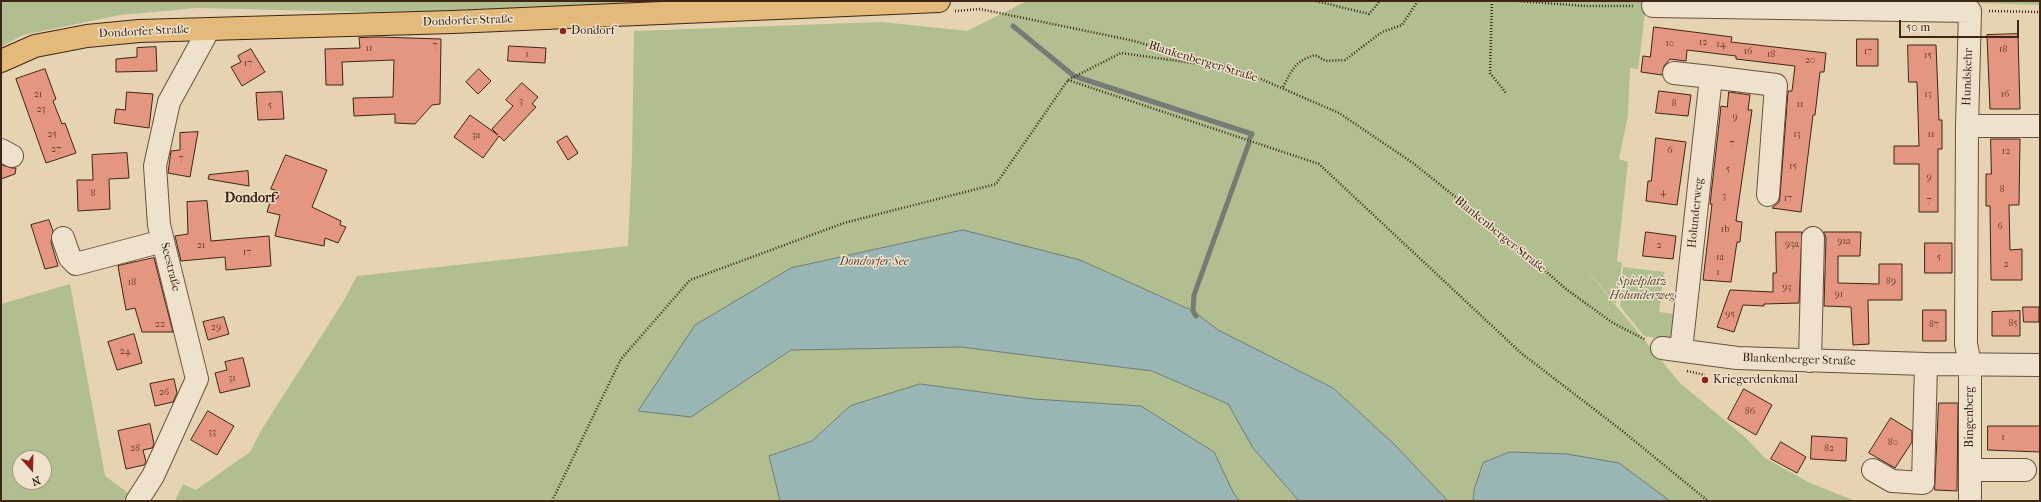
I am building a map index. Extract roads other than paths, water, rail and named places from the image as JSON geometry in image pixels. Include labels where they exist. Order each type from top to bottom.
[{"type":"main road","name":"Dondorfer Straße","points":[[1,61],[35,46],[87,36],[139,31],[461,21],[939,1]]},
{"type":"street","name":"Hundskehr","points":[[1653,6],[1970,11],[1967,126],[1966,344],[1970,364]]},
{"type":"street","name":"Seestraße","points":[[137,501],[153,476],[197,379],[160,225],[155,166],[169,102],[209,29]]},
{"type":"street","points":[[1674,73],[1776,85],[1768,195]]},
{"type":"street","name":"Holunderweg","points":[[1671,349],[1711,77]]},
{"type":"street","points":[[1967,126],[2040,126]]},
{"type":"street","points":[[63,238],[70,258],[76,264],[164,241]]},
{"type":"street","points":[[1810,360],[1813,238]]},
{"type":"street","name":"Blankenberger Straße","points":[[1671,349],[1737,358],[1926,364],[2040,365]]},
{"type":"street","points":[[1873,470],[1892,481],[1923,483],[1926,364]]},
{"type":"street","name":"Bingenberg","points":[[1970,364],[1970,501]]},
{"type":"street","points":[[1970,470],[2025,470]]},
{"type":"water","points":[[963,230],[1080,260],[1193,311],[1218,330],[1333,388],[1394,444],[1448,501],[1299,501],[1253,448],[1228,404],[1152,371],[961,347],[791,350],[691,417],[638,411],[695,325],[791,268]]},
{"type":"water","points":[[920,384],[1034,399],[1141,406],[1214,452],[1234,494],[1240,501],[780,501],[769,456],[812,441],[850,406]]},
{"type":"water","points":[[1510,452],[1567,454],[1619,463],[1670,501],[1473,501],[1474,490],[1483,463]]},
{"type":"waterway","points":[[1013,26],[1074,76]]},
{"type":"waterway","points":[[1077,77],[1252,134],[1250,138]]},
{"type":"waterway","points":[[1196,316],[1193,311],[1194,295],[1249,143]]},
{"type":"place","name":"Dondorf","points":[[563,31]]},
{"type":"place","name":"Kriegerdenkmal","points":[[1705,380]]},
{"type":"district","name":"Dondorf","points":[[250,199]]},
{"type":"park label","name":"Dondorfer See","points":[[874,262]]},
{"type":"park label","name":"Spielplatz Holunderweg","points":[[1642,289]]}]
